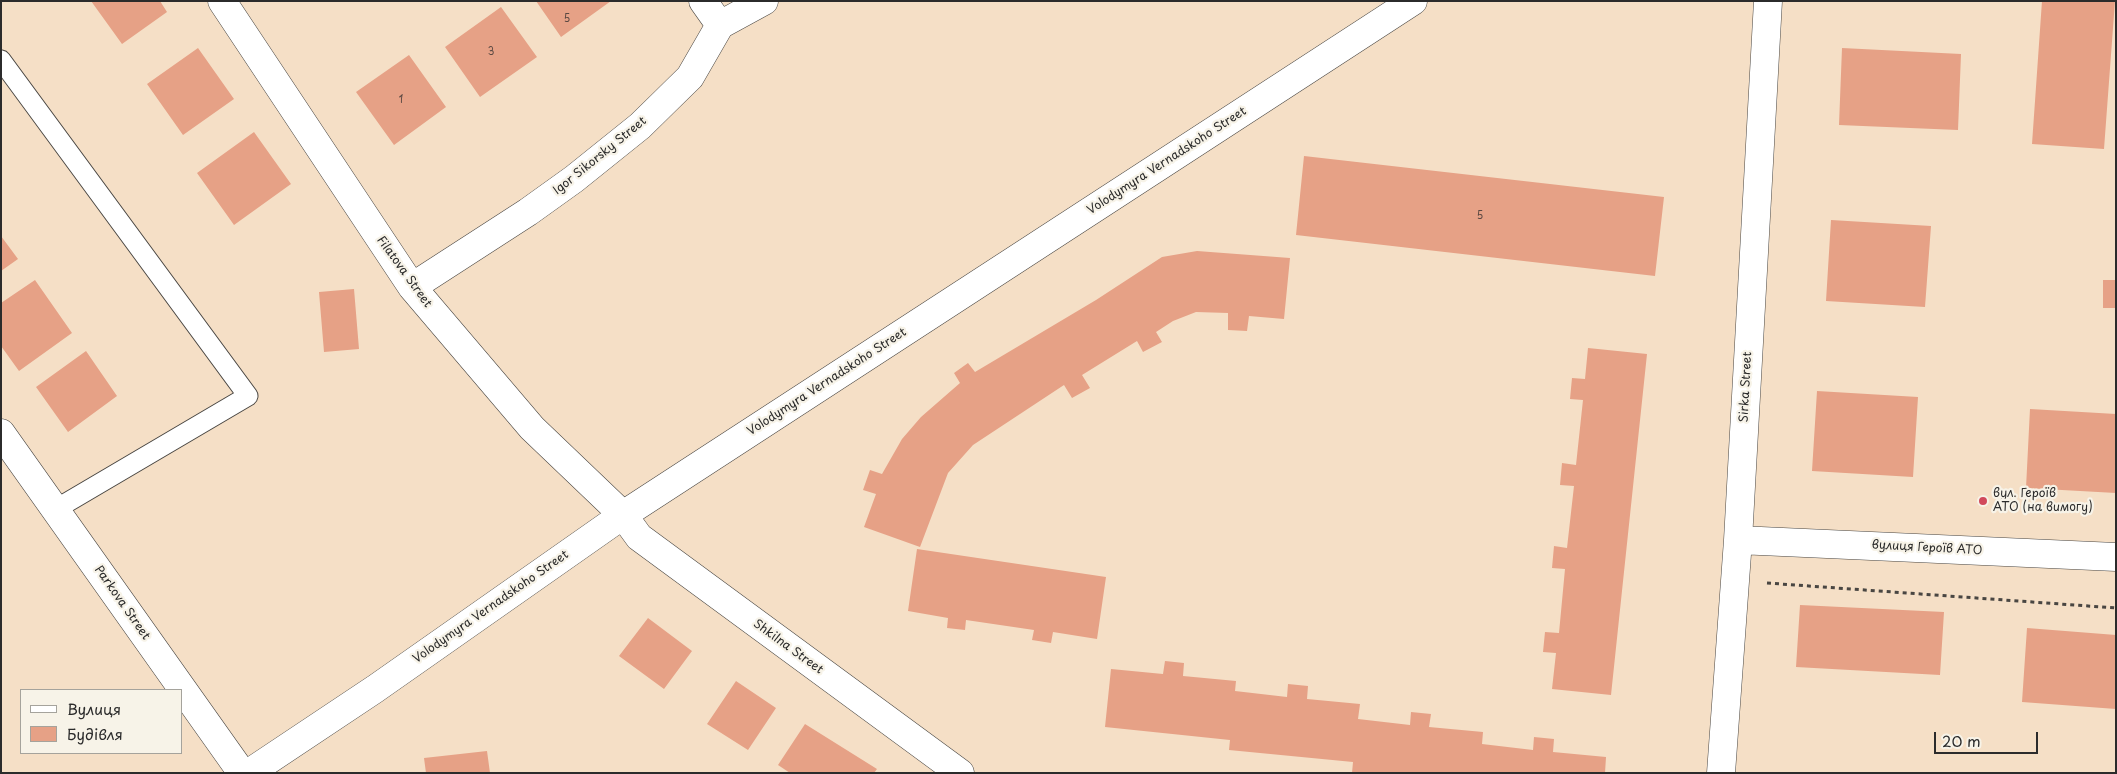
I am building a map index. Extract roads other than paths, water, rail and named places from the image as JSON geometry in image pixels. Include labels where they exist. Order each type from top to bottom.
[{"type":"street","name":"Filatova Street","points":[[222,1],[412,287],[532,428],[623,515]]},
{"type":"street","points":[[703,1],[720,25],[764,1]]},
{"type":"street","name":"Volodymyra Vernadskoho Street","points":[[249,773],[375,689],[623,515],[1413,1]]},
{"type":"street","name":"Sirka Street","points":[[1720,773],[1738,540],[1768,1]]},
{"type":"street","name":"Igor Sikorsky Street","points":[[412,287],[528,212],[574,179],[640,126],[690,77],[720,25]]},
{"type":"street","name":"Parkova Street","points":[[1,433],[242,773]]},
{"type":"street","name":"Shkilna Street","points":[[623,515],[639,537],[960,773]]},
{"type":"street","name":"вулиця Героїв АТО","points":[[1738,540],[2116,556]]},
{"type":"lane","points":[[1,60],[248,396],[56,509]]},
{"type":"place","name":"вул. Героїв АТО (на вимогу)","points":[[1983,501]]}]
